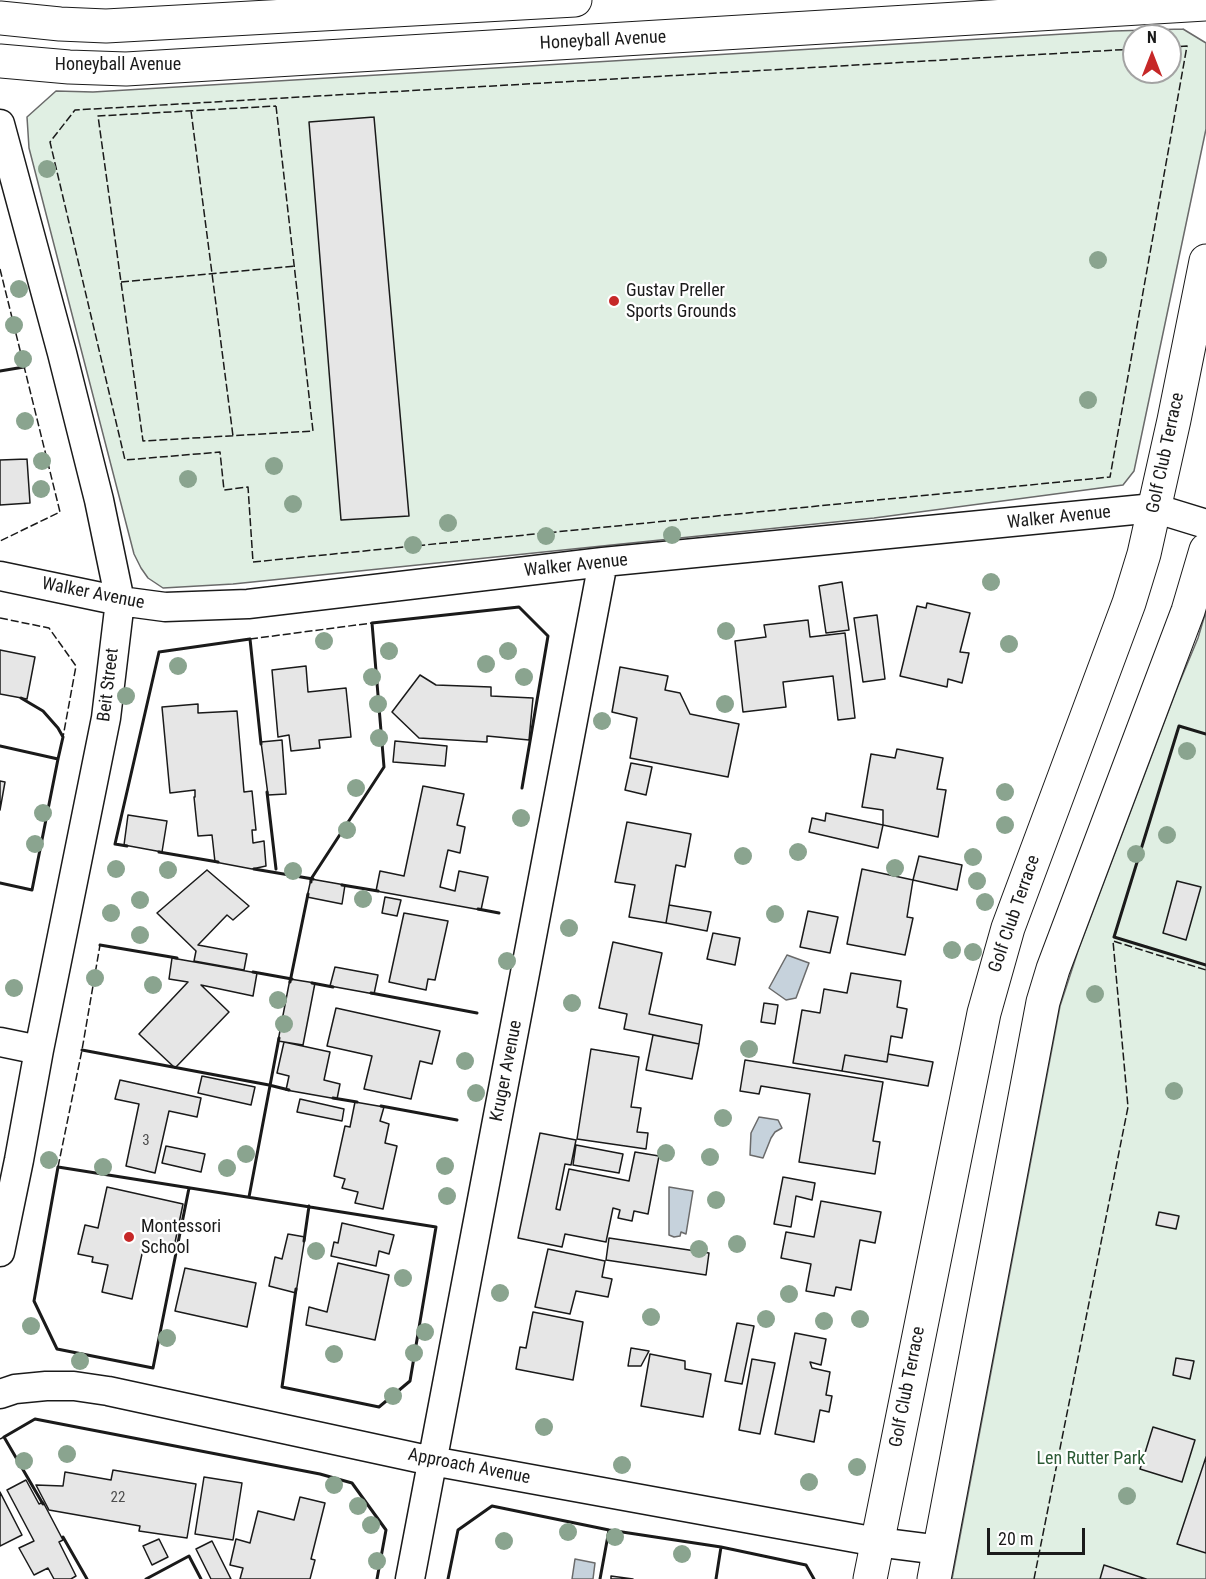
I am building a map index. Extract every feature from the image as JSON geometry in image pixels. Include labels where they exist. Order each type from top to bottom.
[{"type":"street","points":[[0,18],[106,26],[575,0]]},
{"type":"street","points":[[515,3],[520,46]]},
{"type":"street","name":"Honeyball Avenue","points":[[0,61],[69,68],[126,69],[520,46],[981,9],[1206,4]]},
{"type":"street","name":"Beit Street","points":[[0,124],[99,500],[120,601],[106,718],[0,1252]]},
{"type":"street","name":"Golf Club Terrace","points":[[870,1579],[984,1013],[1008,928],[1129,603],[1144,554],[1206,261]]},
{"type":"street","points":[[1154,508],[1206,524]]},
{"type":"street","name":"Walker Avenue","points":[[0,576],[120,601],[165,607],[248,604],[603,562],[1154,508]]},
{"type":"street","points":[[937,1565],[1042,1002],[1188,611],[1206,550]]},
{"type":"street","name":"Kruger Avenue","points":[[410,1579],[603,562]]},
{"type":"street","points":[[0,1042],[39,1050]]},
{"type":"street","name":"Approach Avenue","points":[[0,1394],[15,1389],[46,1386],[74,1386],[108,1391],[432,1461],[877,1542],[937,1565]]},
{"type":"green space","name":"Gustav Preller Sports Grounds","points":[[1182,29],[1206,43],[1206,129],[1134,471],[1123,485],[874,518],[233,584],[163,588],[148,578],[134,554],[29,148],[27,117],[56,91],[93,92],[1122,31],[1122,84],[1182,84]]},
{"type":"green space","name":"Len Rutter Park","points":[[1206,611],[1206,1579],[952,1579],[1060,1006],[1078,951],[1198,638]]},
{"type":"shaded area","points":[[787,955],[809,963],[796,998],[786,1000],[769,988]]},
{"type":"shaded area","points":[[759,1117],[778,1120],[782,1128],[771,1138],[763,1158],[750,1155],[751,1133]]},
{"type":"shaded area","points":[[669,1187],[693,1191],[686,1234],[681,1232],[680,1236],[674,1237],[669,1235]]},
{"type":"shaded area","points":[[575,1559],[595,1563],[593,1579],[572,1579]]},
{"type":"building","points":[[374,117],[409,516],[341,520],[309,122]]},
{"type":"building","points":[[27,459],[30,503],[0,505],[0,460]]},
{"type":"building","points":[[842,582],[849,630],[826,633],[819,586]]},
{"type":"building","points":[[927,603],[970,613],[960,652],[969,653],[962,683],[948,679],[947,687],[900,676],[917,606],[926,608]]},
{"type":"building","points":[[877,615],[885,679],[863,682],[854,618]]},
{"type":"building","points":[[808,620],[810,637],[845,633],[855,718],[838,720],[833,676],[783,682],[786,707],[743,712],[735,641],[766,637],[764,625]]},
{"type":"building","points":[[0,650],[35,657],[27,699],[0,694]]},
{"type":"building","points":[[306,666],[308,692],[346,688],[351,737],[319,740],[320,748],[291,751],[289,735],[278,737],[272,670]]},
{"type":"building","points":[[620,667],[668,676],[665,690],[680,693],[690,714],[739,724],[728,777],[630,758],[637,718],[612,712]]},
{"type":"building","points":[[420,675],[436,685],[491,687],[491,696],[533,698],[529,740],[487,736],[487,742],[419,738],[392,712]]},
{"type":"building","points":[[198,704],[198,713],[237,711],[244,792],[252,791],[256,830],[252,830],[253,843],[264,841],[266,866],[252,869],[215,862],[212,835],[198,836],[195,790],[170,793],[162,707]]},
{"type":"building","points":[[282,740],[286,794],[268,795],[261,742]]},
{"type":"building","points":[[395,741],[447,746],[445,766],[393,762]]},
{"type":"building","points":[[897,749],[943,758],[937,789],[946,790],[938,837],[883,825],[883,810],[862,807],[871,754],[895,758]]},
{"type":"building","points":[[631,763],[652,767],[646,795],[625,790]]},
{"type":"building","points":[[0,781],[5,782],[0,810]]},
{"type":"building","points":[[423,786],[464,794],[457,825],[465,827],[460,853],[448,850],[440,887],[455,891],[459,871],[488,877],[481,910],[376,891],[380,871],[404,876]]},
{"type":"building","points":[[826,813],[883,825],[878,848],[809,832],[812,818],[825,821]]},
{"type":"building","points":[[128,815],[167,821],[162,852],[124,845]]},
{"type":"building","points":[[627,822],[691,834],[685,867],[676,865],[666,923],[629,917],[635,885],[615,882]]},
{"type":"building","points":[[919,856],[962,865],[957,890],[913,880]]},
{"type":"building","points":[[862,869],[913,880],[907,917],[913,918],[905,955],[847,944]]},
{"type":"building","points":[[207,870],[249,906],[233,920],[227,915],[198,945],[247,954],[244,970],[194,961],[196,951],[157,913]]},
{"type":"building","points":[[311,879],[345,885],[342,904],[307,897]]},
{"type":"building","points":[[1177,881],[1201,887],[1186,940],[1163,933]]},
{"type":"building","points":[[385,897],[401,900],[397,916],[382,913]]},
{"type":"building","points":[[669,905],[711,912],[707,931],[666,923]]},
{"type":"building","points":[[808,911],[838,917],[830,953],[800,947]]},
{"type":"building","points":[[404,913],[448,921],[435,980],[428,979],[426,990],[389,982]]},
{"type":"building","points":[[713,933],[740,938],[735,965],[707,959]]},
{"type":"building","points":[[613,942],[662,953],[649,1014],[702,1025],[699,1044],[624,1029],[627,1014],[599,1008]]},
{"type":"building","points":[[172,958],[257,973],[253,996],[201,985],[229,1012],[175,1068],[139,1034],[188,982],[169,979]]},
{"type":"building","points":[[335,967],[378,975],[374,994],[330,986]]},
{"type":"building","points":[[851,973],[901,981],[897,1007],[907,1009],[902,1038],[891,1036],[887,1062],[845,1055],[842,1071],[793,1063],[802,1010],[820,1013],[824,989],[847,993]]},
{"type":"building","points":[[290,979],[315,983],[303,1045],[278,1041]]},
{"type":"building","points":[[764,1003],[778,1005],[775,1024],[761,1022]]},
{"type":"building","points":[[336,1008],[440,1031],[432,1064],[420,1061],[411,1099],[364,1089],[372,1056],[327,1046]]},
{"type":"building","points":[[653,1035],[699,1044],[692,1079],[646,1070]]},
{"type":"building","points":[[284,1042],[330,1052],[324,1080],[340,1084],[337,1099],[286,1090],[289,1076],[277,1073]]},
{"type":"building","points":[[591,1049],[639,1057],[631,1107],[641,1108],[637,1132],[648,1133],[646,1149],[577,1139]]},
{"type":"building","points":[[888,1054],[933,1062],[928,1086],[842,1071],[845,1055],[887,1062]]},
{"type":"building","points":[[745,1060],[883,1082],[873,1141],[880,1142],[875,1174],[799,1162],[810,1094],[761,1086],[759,1094],[740,1091]]},
{"type":"building","points":[[202,1076],[255,1087],[251,1105],[198,1093]]},
{"type":"building","points":[[120,1080],[201,1098],[197,1117],[169,1111],[155,1173],[126,1166],[139,1104],[115,1099]]},
{"type":"building","points":[[300,1099],[344,1109],[342,1121],[297,1112]]},
{"type":"building","points":[[355,1102],[384,1107],[380,1121],[389,1124],[385,1143],[397,1146],[383,1209],[355,1203],[358,1192],[342,1188],[345,1179],[334,1176],[345,1126],[350,1127]]},
{"type":"building","points":[[540,1133],[576,1140],[571,1165],[565,1164],[556,1209],[560,1210],[569,1169],[629,1181],[635,1152],[659,1156],[648,1214],[634,1211],[632,1221],[618,1218],[620,1210],[613,1208],[606,1242],[565,1234],[562,1247],[518,1238]]},
{"type":"building","points":[[576,1145],[623,1154],[619,1173],[573,1165]]},
{"type":"building","points":[[166,1146],[205,1154],[201,1172],[162,1163]]},
{"type":"building","points":[[783,1177],[815,1183],[812,1200],[796,1196],[791,1227],[774,1224]]},
{"type":"building","name":"Montessori School","points":[[107,1187],[183,1204],[173,1252],[144,1245],[132,1299],[102,1292],[108,1265],[92,1262],[93,1257],[78,1254],[85,1225],[98,1228]]},
{"type":"building","points":[[821,1201],[881,1212],[875,1243],[860,1240],[851,1290],[836,1287],[834,1296],[806,1291],[811,1264],[781,1258],[786,1232],[814,1237]]},
{"type":"building","points":[[1159,1212],[1179,1216],[1176,1229],[1156,1225]]},
{"type":"building","points":[[342,1223],[394,1235],[389,1254],[379,1251],[376,1266],[331,1256],[334,1242],[338,1243]]},
{"type":"building","points":[[288,1234],[305,1237],[296,1293],[269,1286],[275,1257],[282,1259]]},
{"type":"building","points":[[609,1238],[709,1253],[706,1275],[606,1260]]},
{"type":"building","points":[[548,1249],[605,1261],[602,1277],[612,1279],[608,1297],[576,1291],[570,1314],[535,1307]]},
{"type":"building","points":[[338,1263],[389,1275],[375,1340],[306,1325],[309,1307],[327,1312]]},
{"type":"building","points":[[185,1268],[256,1283],[247,1327],[175,1311]]},
{"type":"building","points":[[533,1312],[583,1322],[573,1380],[516,1369],[520,1347],[526,1348]]},
{"type":"building","points":[[737,1323],[754,1326],[742,1384],[725,1381]]},
{"type":"building","points":[[795,1333],[826,1339],[821,1365],[810,1362],[812,1368],[830,1372],[826,1395],[832,1396],[829,1412],[820,1410],[814,1442],[775,1434]]},
{"type":"building","points":[[631,1348],[649,1351],[641,1366],[628,1366]]},
{"type":"building","points":[[650,1354],[685,1361],[685,1369],[711,1374],[703,1417],[641,1406]]},
{"type":"building","points":[[1176,1358],[1194,1361],[1190,1379],[1173,1375]]},
{"type":"building","points":[[752,1359],[775,1363],[760,1434],[739,1430]]},
{"type":"building","points":[[1153,1427],[1195,1440],[1182,1482],[1140,1469]]},
{"type":"building","points":[[1206,1457],[1206,1553],[1177,1544]]},
{"type":"building","points":[[113,1470],[196,1484],[187,1538],[139,1531],[140,1526],[49,1510],[36,1485],[63,1486],[65,1472],[111,1480]]},
{"type":"building","points":[[204,1477],[242,1483],[233,1540],[195,1534]]},
{"type":"building","points":[[26,1480],[39,1504],[43,1502],[63,1540],[59,1542],[76,1576],[71,1579],[54,1579],[48,1568],[34,1575],[19,1548],[34,1541],[7,1490]]},
{"type":"building","points":[[0,1492],[22,1535],[0,1546]]},
{"type":"building","points":[[300,1497],[325,1503],[311,1559],[315,1560],[310,1579],[240,1579],[243,1568],[230,1565],[236,1539],[250,1543],[258,1511],[294,1520]]},
{"type":"building","points":[[159,1539],[168,1557],[152,1565],[143,1546]]},
{"type":"building","points":[[212,1541],[231,1579],[211,1579],[196,1549]]},
{"type":"building","points":[[1104,1565],[1146,1579],[1100,1579]]},
{"type":"building","points":[[611,1576],[633,1579],[611,1579]]},
{"type":"fence","points":[[1182,46],[1187,46],[1182,74]]},
{"type":"fence","points":[[1122,50],[75,110],[50,142],[125,460],[220,452],[224,490],[248,487],[253,562],[1110,477],[1180,84]]},
{"type":"fence","points":[[276,106],[313,431],[143,441],[98,116],[276,106]]},
{"type":"fence","points":[[191,111],[233,436]]},
{"type":"fence","points":[[121,282],[295,266]]},
{"type":"fence","points":[[0,269],[60,512],[0,541]]},
{"type":"fence","points":[[0,618],[49,628],[76,666],[63,737]]},
{"type":"fence","points":[[250,639],[372,623]]},
{"type":"fence","points":[[1034,1579],[1128,1107],[1113,941],[1206,970]]},
{"type":"fence","points":[[58,1167],[82,1050],[100,945]]},
{"type":"fence","points":[[0,1439],[4,1437]]},
{"type":"wall","points":[[0,371],[24,367]]},
{"type":"wall","points":[[311,882],[384,767],[372,623],[519,607],[548,636],[522,788]]},
{"type":"wall","points":[[127,846],[115,844],[159,652],[250,639],[261,744]]},
{"type":"wall","points":[[0,746],[58,759],[63,737],[58,728],[43,711],[21,698]]},
{"type":"wall","points":[[1206,734],[1179,726],[1114,937],[1206,965]]},
{"type":"wall","points":[[0,883],[32,890],[58,759]]},
{"type":"wall","points":[[267,792],[276,869]]},
{"type":"wall","points":[[159,852],[218,862]]},
{"type":"wall","points":[[254,869],[313,879]]},
{"type":"wall","points":[[342,885],[378,891]]},
{"type":"wall","points":[[290,982],[308,894]]},
{"type":"wall","points":[[478,909],[499,913]]},
{"type":"wall","points":[[100,945],[177,958]]},
{"type":"wall","points":[[253,972],[292,979]]},
{"type":"wall","points":[[312,983],[333,987]]},
{"type":"wall","points":[[371,993],[477,1013]]},
{"type":"wall","points":[[249,1197],[279,1038]]},
{"type":"wall","points":[[82,1050],[289,1090]]},
{"type":"wall","points":[[333,1098],[357,1102]]},
{"type":"wall","points":[[381,1106],[457,1120]]},
{"type":"wall","points":[[189,1188],[153,1368],[57,1349],[34,1301],[58,1167],[436,1227],[410,1381],[379,1407],[282,1387],[296,1289]]},
{"type":"wall","points":[[304,1241],[309,1206]]},
{"type":"wall","points":[[43,1504],[4,1437],[35,1419],[320,1474],[352,1483],[386,1530],[377,1579]]},
{"type":"wall","points":[[448,1579],[458,1530],[492,1506],[609,1530],[721,1547],[806,1565],[814,1579]]},
{"type":"wall","points":[[600,1579],[609,1530]]},
{"type":"wall","points":[[63,1537],[87,1579]]},
{"type":"wall","points":[[716,1579],[721,1547]]},
{"type":"wall","points":[[146,1579],[189,1556],[201,1579]]},
{"type":"place","name":"Gustav Preller Sports Grounds","points":[[614,301]]},
{"type":"place","name":"Montessori School","points":[[129,1237]]}]
